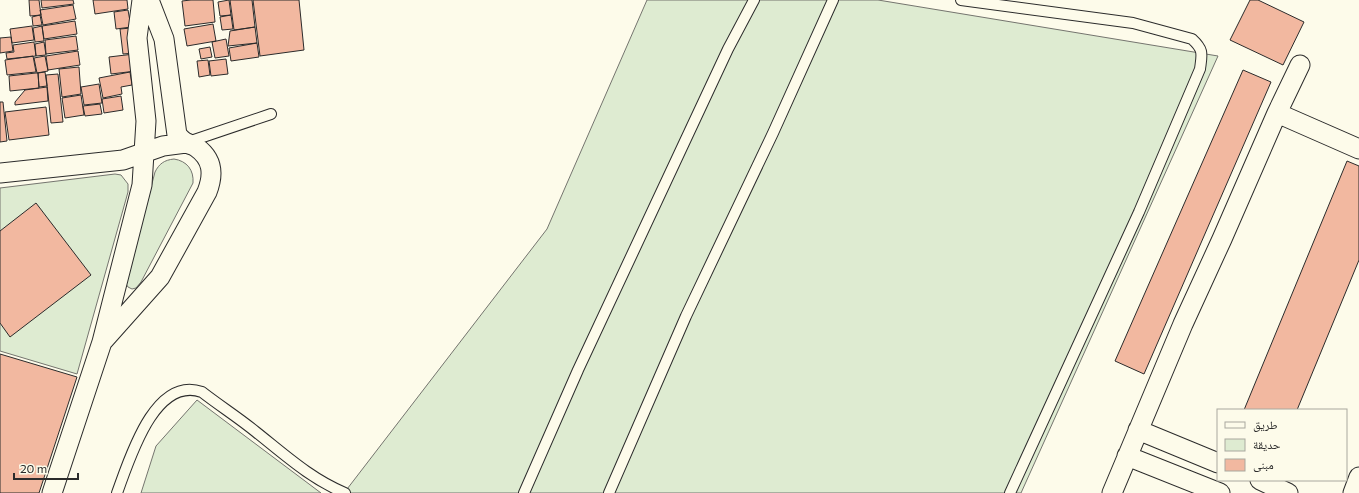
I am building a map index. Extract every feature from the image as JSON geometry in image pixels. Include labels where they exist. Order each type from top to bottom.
[{"type":"street","points":[[52,493],[102,342],[142,185],[146,120],[137,38],[142,0]]},
{"type":"street","points":[[149,0],[164,39],[177,135],[186,143]]},
{"type":"street","points":[[1112,493],[1183,324],[1300,65]]},
{"type":"street","points":[[1277,113],[1359,149]]},
{"type":"street","points":[[0,173],[123,160],[163,146],[186,143],[194,145],[203,152],[209,161],[212,171],[211,182],[207,192],[160,277],[102,342]]},
{"type":"street","points":[[1138,430],[1217,463]]},
{"type":"street","points":[[1127,456],[1220,493]]},
{"type":"street","points":[[1353,493],[1359,477]]},
{"type":"street","points":[[1262,481],[1288,493]]},
{"type":"lane","points":[[524,493],[581,363],[728,49],[754,0]]},
{"type":"lane","points":[[609,493],[686,316],[774,133],[833,0]]},
{"type":"lane","points":[[961,0],[1133,23],[1192,39],[1199,45],[1202,51],[1200,69],[1139,212],[1010,493]]},
{"type":"lane","points":[[186,143],[271,114]]},
{"type":"lane","points":[[117,493],[140,435],[153,412],[174,393],[196,390],[202,392],[255,431],[308,473],[320,481],[345,493]]},
{"type":"green space","points":[[647,0],[878,0],[1218,56],[1021,493],[344,493],[547,229]]},
{"type":"green space","points":[[174,159],[183,162],[189,167],[193,178],[193,183],[141,282],[136,288],[132,289],[126,284],[155,172],[162,163],[167,160]]},
{"type":"green space","points":[[115,174],[121,175],[128,184],[128,192],[77,374],[0,351],[0,188]]},
{"type":"green space","points":[[197,400],[321,493],[141,493],[156,446]]},
{"type":"building","points":[[29,0],[39,0],[41,15],[30,16]]},
{"type":"building","points":[[41,0],[73,0],[74,4],[42,8]]},
{"type":"building","points":[[93,0],[127,0],[128,9],[95,14]]},
{"type":"building","points":[[213,0],[215,22],[185,26],[182,1]]},
{"type":"building","points":[[229,0],[231,15],[220,16],[218,2]]},
{"type":"building","points":[[230,0],[252,0],[255,27],[234,30]]},
{"type":"building","points":[[253,0],[299,0],[304,50],[260,56]]},
{"type":"building","points":[[1250,0],[1258,0],[1304,22],[1283,65],[1230,40]]},
{"type":"building","points":[[73,5],[76,19],[43,25],[40,10]]},
{"type":"building","points":[[128,10],[131,27],[116,29],[114,12]]},
{"type":"building","points":[[40,15],[42,25],[33,26],[32,17]]},
{"type":"building","points":[[231,15],[233,29],[222,30],[220,17]]},
{"type":"building","points":[[75,21],[77,34],[44,39],[42,26]]},
{"type":"building","points":[[213,24],[216,41],[187,46],[184,29]]},
{"type":"building","points":[[32,26],[34,40],[12,43],[10,29]]},
{"type":"building","points":[[42,26],[44,41],[35,42],[33,28]]},
{"type":"building","points":[[255,27],[257,43],[228,46],[230,31]]},
{"type":"building","points":[[131,28],[134,53],[123,54],[120,29]]},
{"type":"building","points":[[76,36],[78,50],[46,54],[45,40]]},
{"type":"building","points":[[11,37],[13,51],[0,53],[0,38]]},
{"type":"building","points":[[226,39],[229,56],[215,58],[212,42]]},
{"type":"building","points":[[34,42],[36,56],[7,59],[6,53],[14,52],[13,45]]},
{"type":"building","points":[[44,42],[46,55],[36,56],[35,44]]},
{"type":"building","points":[[257,43],[259,57],[231,61],[229,48]]},
{"type":"building","points":[[210,47],[212,57],[201,59],[199,49]]},
{"type":"building","points":[[78,51],[80,65],[48,70],[46,56]]},
{"type":"building","points":[[134,54],[136,71],[111,74],[109,57]]},
{"type":"building","points":[[33,56],[36,72],[7,75],[5,60]]},
{"type":"building","points":[[45,56],[48,71],[37,73],[34,58]]},
{"type":"building","points":[[226,59],[228,74],[211,76],[209,61]]},
{"type":"building","points":[[208,60],[210,75],[199,77],[197,61]]},
{"type":"building","points":[[79,67],[81,94],[62,97],[59,69]]},
{"type":"building","points":[[1243,70],[1271,82],[1144,374],[1115,361]]},
{"type":"building","points":[[45,72],[47,86],[39,87],[38,73]]},
{"type":"building","points":[[130,72],[132,85],[121,87],[122,94],[103,98],[99,78]]},
{"type":"building","points":[[38,73],[39,88],[10,91],[9,76]]},
{"type":"building","points":[[58,74],[63,122],[51,123],[46,75]]},
{"type":"building","points":[[99,84],[102,103],[84,105],[81,87]]},
{"type":"building","points":[[47,87],[48,101],[15,105],[15,102],[25,90]]},
{"type":"building","points":[[81,95],[84,115],[65,118],[62,98]]},
{"type":"building","points":[[121,96],[123,110],[104,113],[102,99]]},
{"type":"building","points":[[0,102],[3,102],[7,141],[0,142]]},
{"type":"building","points":[[100,104],[102,114],[85,116],[83,106]]},
{"type":"building","points":[[46,107],[49,135],[9,140],[5,112]]},
{"type":"building","points":[[1347,161],[1359,166],[1359,260],[1297,409],[1244,409]]},
{"type":"building","points":[[36,203],[91,275],[10,337],[0,323],[0,231]]},
{"type":"building","points":[[0,354],[77,377],[39,493],[0,493]]}]
